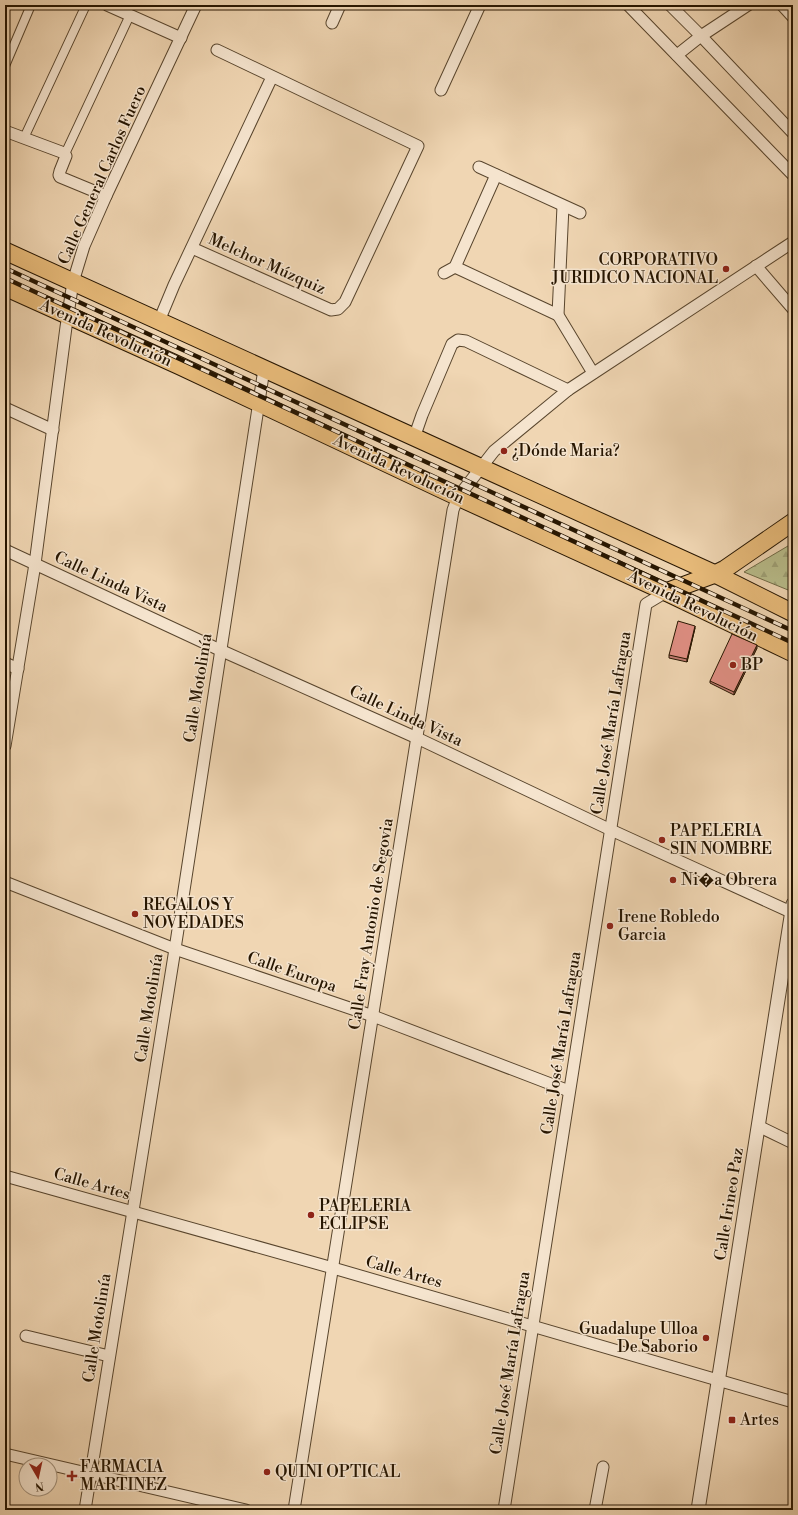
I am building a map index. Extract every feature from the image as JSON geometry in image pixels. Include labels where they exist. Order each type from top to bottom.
[{"type":"main road","name":"Avenida Revolución","points":[[5,251],[369,418],[715,574],[793,613]]},
{"type":"main road","name":"Avenida Revolución","points":[[5,287],[180,366],[458,497],[666,592],[793,653]]},
{"type":"main road","points":[[666,592],[725,569],[793,522]]},
{"type":"street","points":[[5,66],[31,5]]},
{"type":"street","points":[[24,138],[86,5]]},
{"type":"street","points":[[107,5],[181,38]]},
{"type":"street","name":"Calle General Carlos Fuero","points":[[5,746],[35,564],[67,316],[73,282],[84,246],[106,196],[196,5]]},
{"type":"street","points":[[332,23],[340,5]]},
{"type":"street","points":[[441,90],[480,5]]},
{"type":"street","points":[[628,5],[793,175]]},
{"type":"street","points":[[670,5],[793,133]]},
{"type":"street","points":[[677,55],[701,36],[748,5]]},
{"type":"street","points":[[782,5],[793,17]]},
{"type":"street","points":[[106,196],[60,177],[59,173],[66,154],[130,15]]},
{"type":"street","points":[[192,248],[272,77],[217,50]]},
{"type":"street","name":"Melchor Múzquiz","points":[[159,321],[192,248],[331,310],[338,309],[345,302],[418,146],[272,77]]},
{"type":"street","points":[[5,131],[66,154]]},
{"type":"street","points":[[479,167],[580,213]]},
{"type":"street","points":[[444,273],[455,267],[496,175]]},
{"type":"street","points":[[563,206],[558,315],[593,373]]},
{"type":"street","name":"Calle Fray Antonio de Segovia","points":[[294,1510],[453,510],[458,497],[494,451],[568,390],[793,242]]},
{"type":"street","points":[[756,266],[793,309]]},
{"type":"street","points":[[455,267],[558,315]]},
{"type":"street","points":[[414,438],[422,414],[452,344],[458,340],[466,341],[568,390]]},
{"type":"street","name":"Calle Motolinía","points":[[85,1510],[175,949],[264,369]]},
{"type":"street","points":[[5,408],[53,430]]},
{"type":"street","name":"Calle Linda Vista","points":[[5,550],[220,650],[417,738],[611,830],[793,910]]},
{"type":"street","name":"Calle José María Lafragua","points":[[504,1510],[646,604],[666,592]]},
{"type":"street","points":[[5,663],[18,668]]},
{"type":"street","name":"Calle Europa","points":[[5,882],[175,949],[373,1016],[569,1090]]},
{"type":"street","name":"Calle Irineo Paz","points":[[698,1510],[793,910]]},
{"type":"street","points":[[758,1126],[793,1143]]},
{"type":"street","name":"Calle Artes","points":[[5,1176],[333,1268],[719,1379],[793,1402]]},
{"type":"street","points":[[26,1336],[109,1356]]},
{"type":"street","points":[[5,1454],[246,1510]]},
{"type":"street","points":[[595,1510],[603,1466]]},
{"type":"green space","points":[[793,543],[793,592],[744,572]]},
{"type":"building","points":[[678,621],[695,626],[687,659],[669,655]]},
{"type":"building","name":"BP","points":[[732,634],[757,645],[734,692],[710,681]]},
{"type":"railway","points":[[5,268],[793,631]]},
{"type":"railway","points":[[5,278],[793,643]]},
{"type":"place","name":"CORPORATIVO JURIDICO NACIONAL","points":[[726,269]]},
{"type":"place","name":"¿Dónde Maria?","points":[[504,451]]},
{"type":"place","name":"BP","points":[[733,665]]},
{"type":"place","name":"PAPELERIA SIN NOMBRE","points":[[662,840]]},
{"type":"place","name":"Ni�a Obrera","points":[[673,880]]},
{"type":"place","name":"REGALOS Y NOVEDADES","points":[[135,914]]},
{"type":"place","name":"Irene Robledo Garcia","points":[[610,926]]},
{"type":"place","name":"PAPELERIA ECLIPSE","points":[[311,1215]]},
{"type":"place","name":"Guadalupe Ulloa De Saborio","points":[[706,1338]]},
{"type":"place","name":"Artes","points":[[732,1420]]},
{"type":"place","name":"QUINI OPTICAL","points":[[267,1472]]},
{"type":"place","name":"FARMACIA MARTINEZ","points":[[72,1476]]}]
